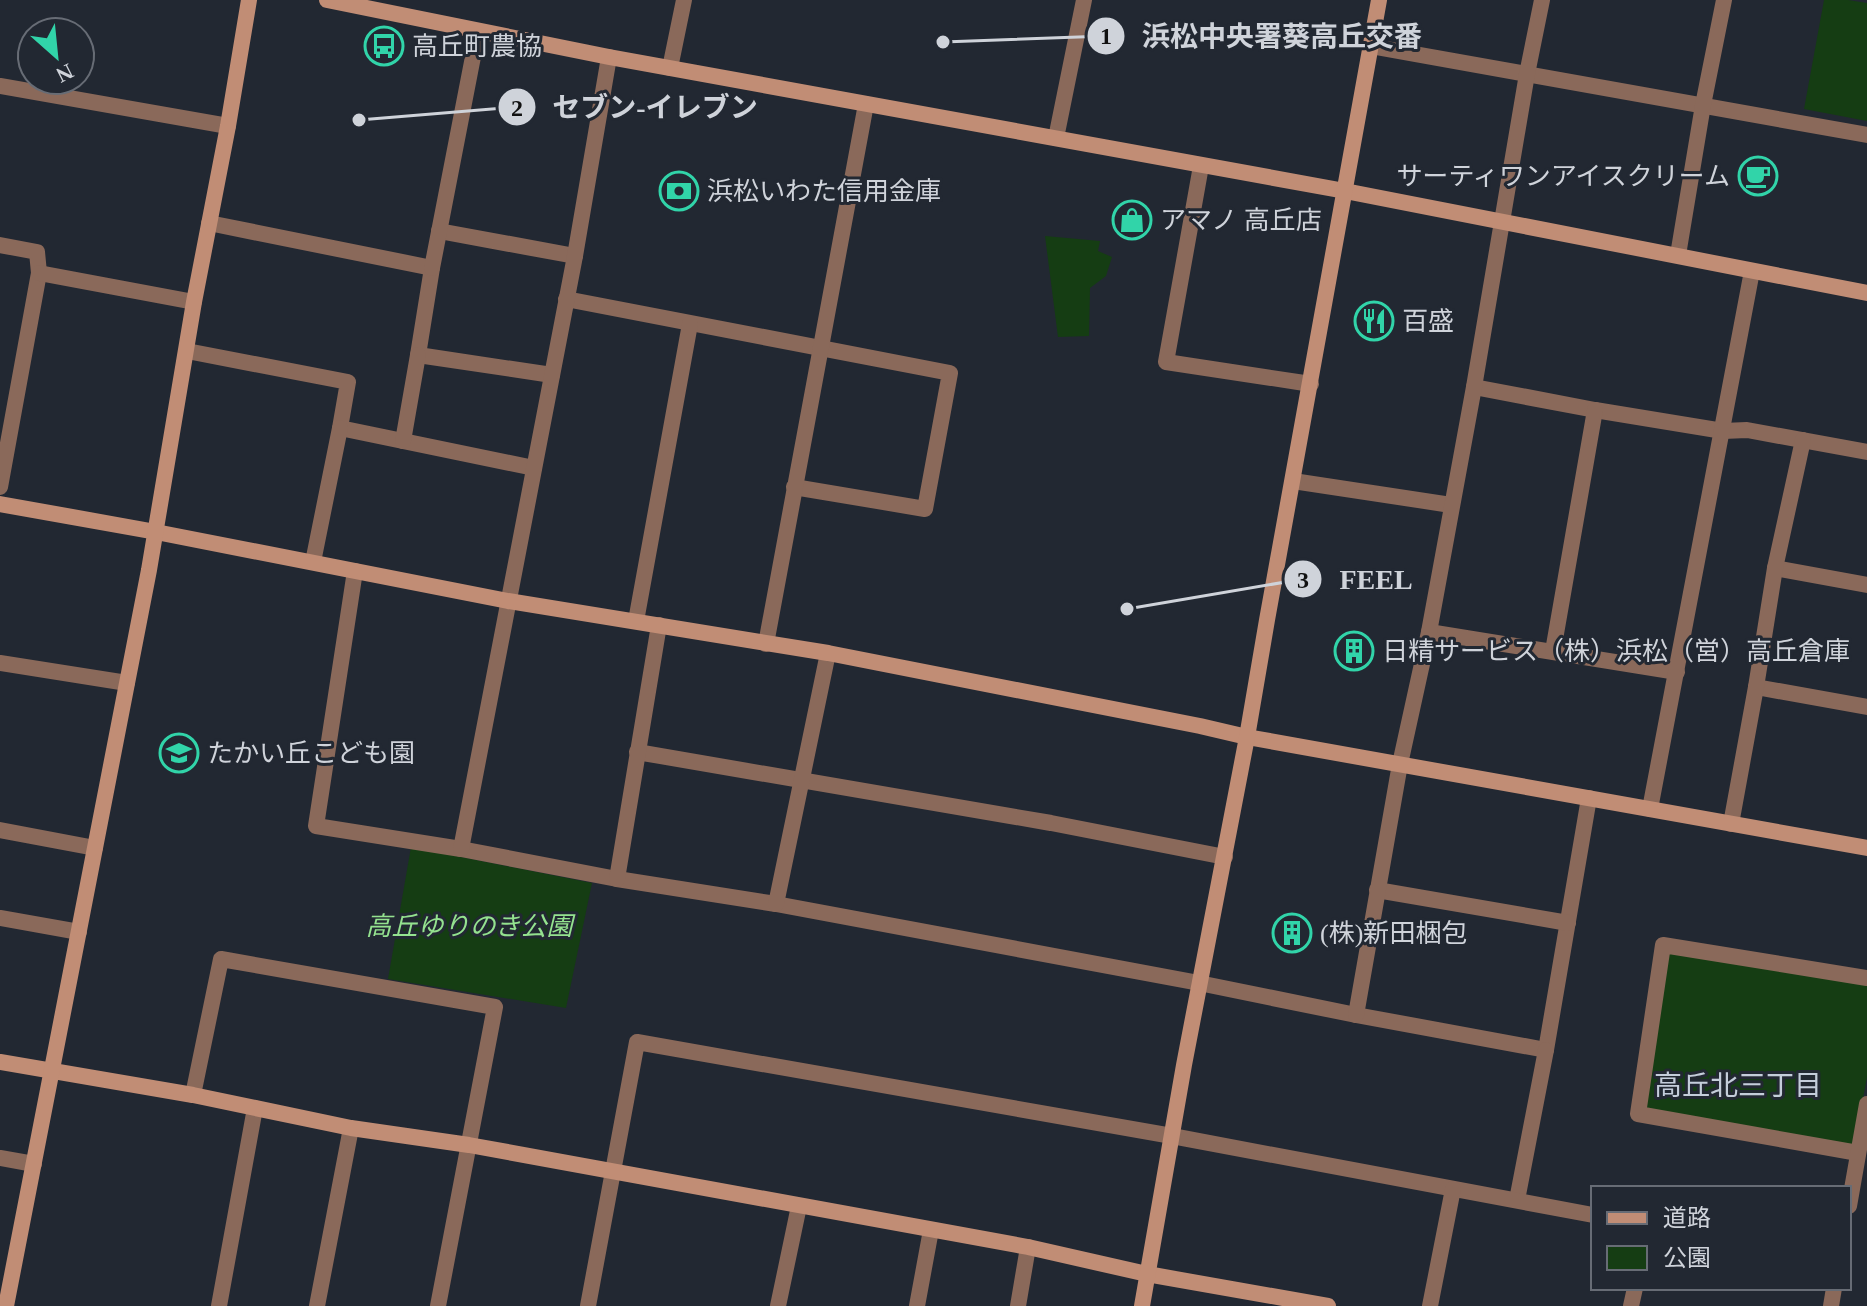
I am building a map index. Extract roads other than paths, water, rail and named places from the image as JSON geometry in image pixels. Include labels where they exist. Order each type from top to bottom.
[{"type":"street","points":[[6,1306],[156,532],[249,0]]},
{"type":"street","points":[[327,0],[609,57],[1345,191],[1867,293]]},
{"type":"street","points":[[670,68],[684,0]]},
{"type":"street","points":[[1056,138],[1084,0]]},
{"type":"street","points":[[1142,1306],[1379,0]]},
{"type":"street","points":[[1356,1015],[1400,764],[1429,632],[1474,387],[1542,0]]},
{"type":"street","points":[[1678,255],[1724,0]]},
{"type":"street","points":[[403,441],[432,268],[478,31]]},
{"type":"street","points":[[1370,46],[1867,135]]},
{"type":"street","points":[[461,849],[575,256],[609,57]]},
{"type":"street","points":[[0,86],[228,126]]},
{"type":"street","points":[[766,644],[866,104]]},
{"type":"street","points":[[1201,166],[1166,362],[1311,384]]},
{"type":"street","points":[[209,223],[432,268]]},
{"type":"street","points":[[439,231],[575,256]]},
{"type":"street","points":[[0,245],[37,252],[39,273],[0,487]]},
{"type":"street","points":[[1650,809],[1752,271]]},
{"type":"street","points":[[39,273],[194,302]]},
{"type":"street","points":[[566,299],[950,373],[925,509],[794,487]]},
{"type":"street","points":[[636,621],[690,324]]},
{"type":"street","points":[[187,351],[348,382],[313,562]]},
{"type":"street","points":[[418,355],[552,375]]},
{"type":"street","points":[[1474,387],[1595,410],[1723,431],[1747,430],[1867,452]]},
{"type":"street","points":[[1553,651],[1595,410]]},
{"type":"street","points":[[340,428],[534,468]]},
{"type":"street","points":[[1731,824],[1775,568],[1803,440]]},
{"type":"street","points":[[1293,481],[1451,505]]},
{"type":"street","points":[[0,504],[508,601],[828,653],[1247,737],[1867,848]]},
{"type":"street","points":[[1775,568],[1867,585]]},
{"type":"street","points":[[355,571],[316,826],[776,904],[1546,1050]]},
{"type":"street","points":[[617,879],[659,625]]},
{"type":"street","points":[[1429,632],[1677,672]]},
{"type":"street","points":[[776,904],[828,653]]},
{"type":"street","points":[[0,663],[127,683]]},
{"type":"street","points":[[1756,687],[1867,707]]},
{"type":"street","points":[[637,752],[1051,823],[1225,857]]},
{"type":"street","points":[[1517,1200],[1589,798]]},
{"type":"street","points":[[0,830],[95,848]]},
{"type":"street","points":[[1377,890],[1568,923]]},
{"type":"street","points":[[0,918],[79,932]]},
{"type":"street","points":[[1858,1153],[1638,1114],[1663,945],[1867,978]]},
{"type":"street","points":[[193,1095],[221,959],[495,1007],[438,1306]]},
{"type":"street","points":[[588,1306],[637,1042],[1172,1136],[1591,1215]]},
{"type":"street","points":[[0,1062],[193,1095],[351,1128],[469,1145],[1028,1247],[1288,1302],[1328,1306]]},
{"type":"street","points":[[1851,1194],[1867,1104]]},
{"type":"street","points":[[219,1306],[255,1108]]},
{"type":"street","points":[[317,1306],[351,1128]]},
{"type":"street","points":[[0,1158],[34,1164]]},
{"type":"street","points":[[1430,1306],[1453,1189]]},
{"type":"street","points":[[778,1306],[799,1206]]},
{"type":"street","points":[[917,1306],[931,1230]]},
{"type":"street","points":[[1018,1306],[1028,1247]]},
{"type":"place","name":"浜松中央署葵高丘交番","points":[[943,42]]},
{"type":"place","name":"高丘町農協","points":[[384,46]]},
{"type":"place","name":"セブン-イレブン","points":[[359,120]]},
{"type":"place","name":"サーティワンアイスクリーム","points":[[1758,176]]},
{"type":"place","name":"浜松いわた信用金庫","points":[[679,191]]},
{"type":"place","name":"アマノ 高丘店","points":[[1132,220]]},
{"type":"place","name":"百盛","points":[[1374,321]]},
{"type":"place","name":"FEEL","points":[[1127,609]]},
{"type":"place","name":"日精サービス（株）浜松（営）高丘倉庫","points":[[1354,651]]},
{"type":"place","name":"たかい丘こども園","points":[[179,753]]},
{"type":"place","name":"(株)新田梱包","points":[[1292,933]]},
{"type":"district","name":"高丘北三丁目","points":[[1738,1085]]},
{"type":"park label","name":"高丘ゆりのき公園","points":[[469,926]]}]
